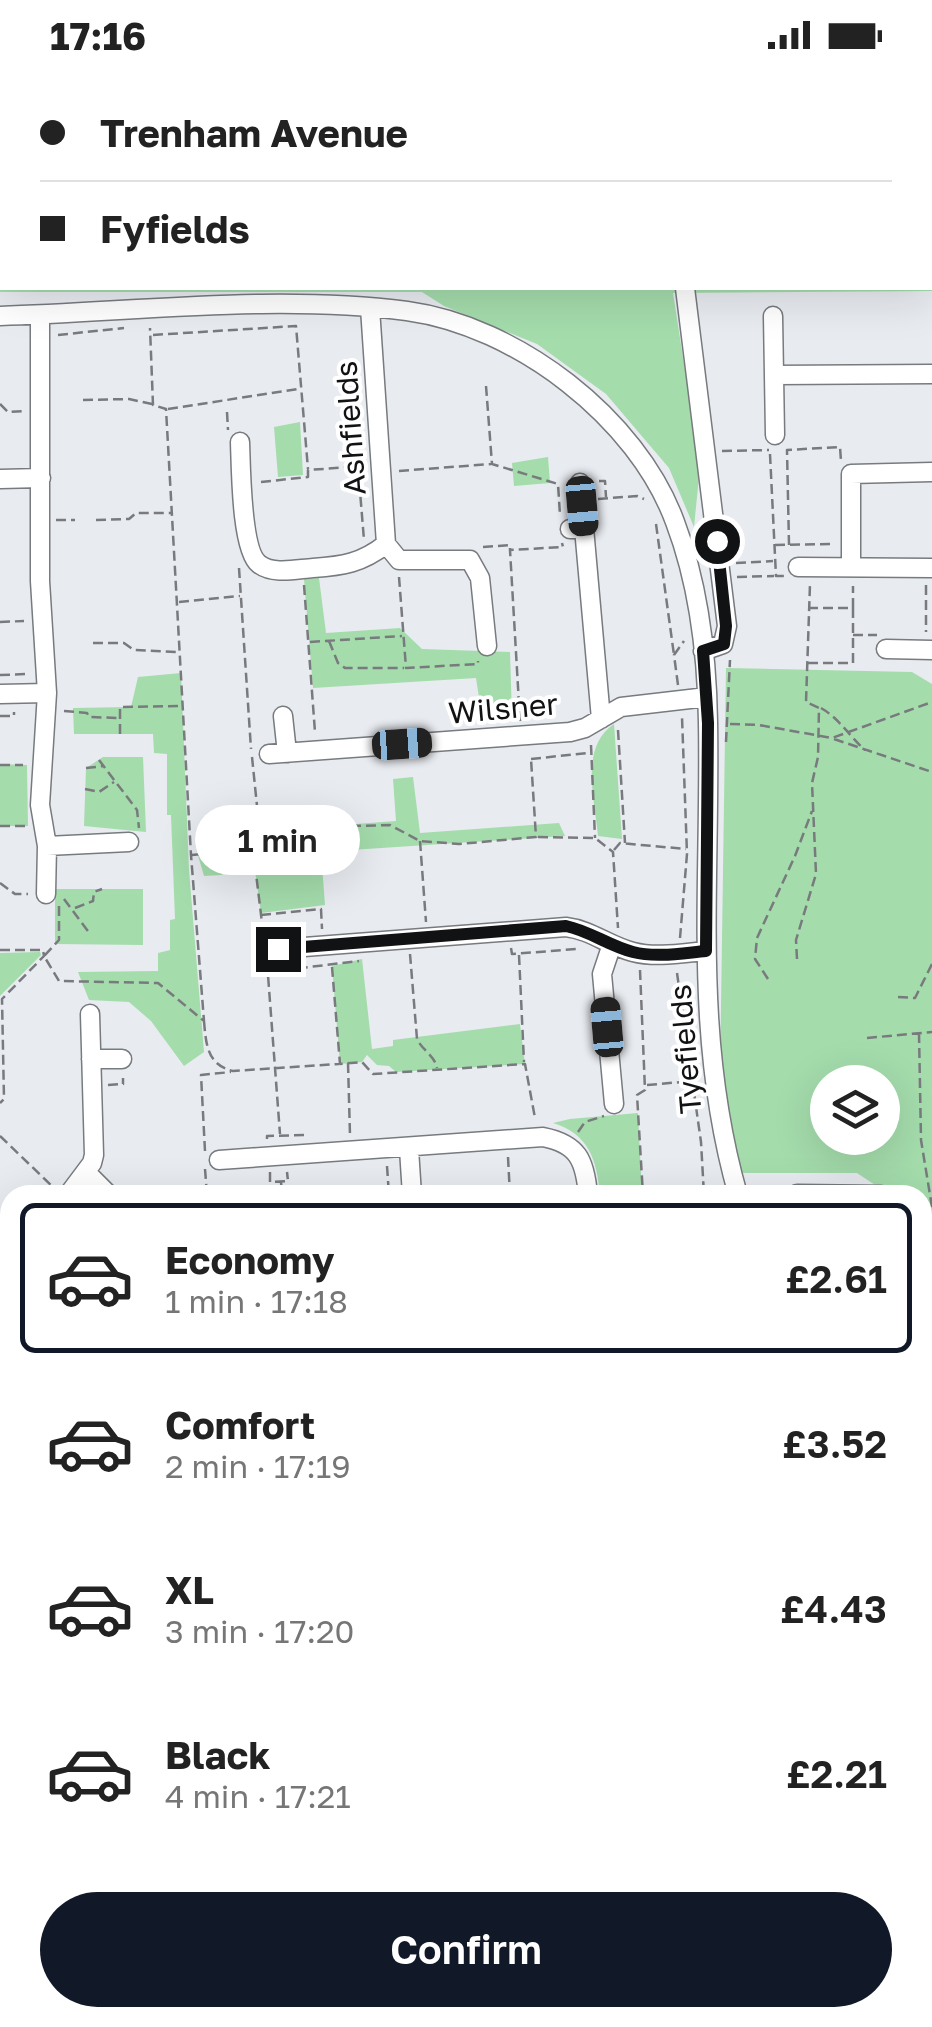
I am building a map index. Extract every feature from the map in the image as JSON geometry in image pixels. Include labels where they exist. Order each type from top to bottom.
[{"type":"street","points":[[685,290],[714,449],[726,626],[724,644],[703,651]]},
{"type":"street","name":"Tyefields","points":[[0,316],[285,305],[412,312],[465,326],[504,342],[552,370],[588,399],[623,436],[665,498],[675,522],[695,592],[707,697],[718,723],[706,951],[707,1026],[714,1094],[736,1185]]},
{"type":"street","name":"Ashfields","points":[[370,308],[386,544]]},
{"type":"street","points":[[40,315],[40,582],[52,701],[42,765],[42,825],[47,846],[42,894]]},
{"type":"street","points":[[773,316],[775,435]]},
{"type":"street","points":[[776,375],[932,374]]},
{"type":"street","points":[[260,456],[236,447],[248,548],[258,564],[274,570],[350,565],[369,558],[386,544],[400,560],[462,558],[476,566],[482,650]]},
{"type":"street","points":[[854,573],[848,478],[851,474],[932,472]]},
{"type":"street","points":[[0,479],[42,478]]},
{"type":"street","points":[[569,526],[580,484]]},
{"type":"street","name":"Wilsner","points":[[569,526],[609,719]]},
{"type":"street","points":[[800,574],[928,574]]},
{"type":"street","points":[[888,642],[929,643]]},
{"type":"street","points":[[0,694],[52,701]]},
{"type":"street","name":"Wilsner","points":[[283,716],[278,754],[570,732],[609,719],[621,707],[707,697]]},
{"type":"street","points":[[47,846],[130,842]]},
{"type":"street","points":[[278,949],[566,926],[616,939],[634,952],[706,951]]},
{"type":"street","points":[[609,1110],[602,974],[616,939]]},
{"type":"street","points":[[71,1185],[86,1172],[94,1154],[90,1014]]},
{"type":"street","points":[[91,1060],[122,1059]]},
{"type":"street","points":[[210,1160],[543,1137],[565,1141],[579,1155],[586,1185]]},
{"type":"street","points":[[409,1148],[411,1185]]},
{"type":"street","points":[[86,1172],[99,1185]]},
{"type":"path","points":[[150,326],[153,405]]},
{"type":"path","points":[[150,335],[296,326],[308,478],[254,482]]},
{"type":"path","points":[[52,337],[131,328]]},
{"type":"path","points":[[486,386],[492,464]]},
{"type":"path","points":[[83,400],[129,399],[166,409],[301,388]]},
{"type":"path","points":[[0,404],[8,412],[28,411]]},
{"type":"path","points":[[166,409],[191,855],[207,1053],[220,1068],[232,1072]]},
{"type":"path","points":[[227,412],[236,447]]},
{"type":"path","points":[[789,545],[787,450],[840,447],[841,466]]},
{"type":"path","points":[[714,449],[770,450],[776,576]]},
{"type":"path","points":[[397,472],[492,464],[558,484],[569,526],[562,546],[510,550]]},
{"type":"path","points":[[308,470],[373,466]]},
{"type":"path","points":[[358,467],[364,548]]},
{"type":"path","points":[[592,500],[637,496],[651,508]]},
{"type":"path","points":[[96,520],[129,520],[136,513],[172,513]]},
{"type":"path","points":[[50,520],[74,520]]},
{"type":"path","points":[[656,525],[679,690]]},
{"type":"path","points":[[774,545],[843,544]]},
{"type":"path","points":[[474,547],[510,545],[521,728]]},
{"type":"path","points":[[775,562],[734,563],[736,578],[800,574],[810,587],[806,702],[836,718],[866,750]]},
{"type":"path","points":[[240,568],[246,694],[260,845]]},
{"type":"path","points":[[398,570],[406,668]]},
{"type":"path","points":[[807,662],[853,663],[854,573]]},
{"type":"path","points":[[928,574],[929,643]]},
{"type":"path","points":[[304,579],[316,742]]},
{"type":"path","points":[[177,602],[242,596]]},
{"type":"path","points":[[809,608],[853,608]]},
{"type":"path","points":[[0,622],[36,621]]},
{"type":"path","points":[[726,626],[731,630],[718,723],[726,743]]},
{"type":"path","points":[[674,655],[692,628]]},
{"type":"path","points":[[853,635],[888,642]]},
{"type":"path","points":[[308,642],[404,636]]},
{"type":"path","points":[[329,640],[338,663],[345,668],[478,664],[482,650]]},
{"type":"path","points":[[92,643],[124,642],[134,650],[180,652]]},
{"type":"path","points":[[52,701],[57,711],[120,718]]},
{"type":"path","points":[[832,738],[932,702]]},
{"type":"path","points":[[120,734],[120,707],[183,706]]},
{"type":"path","points":[[797,959],[796,940],[816,874],[812,783],[820,736],[819,708]]},
{"type":"path","points":[[679,942],[687,848],[682,713]]},
{"type":"path","points":[[609,719],[626,843]]},
{"type":"path","points":[[718,723],[759,725],[832,738],[932,772]]},
{"type":"path","points":[[591,744],[595,838]]},
{"type":"path","points":[[531,759],[536,837]]},
{"type":"path","points":[[99,760],[138,810],[140,827],[130,842]]},
{"type":"path","points":[[0,766],[42,765]]},
{"type":"path","points":[[86,768],[104,766]]},
{"type":"path","points":[[86,789],[99,792],[115,781]]},
{"type":"path","points":[[768,978],[754,951],[814,806]]},
{"type":"path","points":[[0,826],[42,825]]},
{"type":"path","points":[[191,855],[253,849],[271,836],[316,827],[390,825],[420,841],[459,844],[536,837],[595,838],[613,852]]},
{"type":"path","points":[[420,841],[426,928]]},
{"type":"path","points":[[616,939],[613,852],[620,843],[687,848]]},
{"type":"path","points":[[0,883],[15,894],[42,894]]},
{"type":"path","points":[[74,909],[94,901],[94,892],[102,889]]},
{"type":"path","points":[[0,1103],[4,1099],[2,999],[59,940],[60,895],[90,934]]},
{"type":"path","points":[[511,941],[512,954],[584,948]]},
{"type":"path","points":[[409,949],[417,1039],[436,1061],[438,1070]]},
{"type":"path","points":[[0,950],[43,950],[59,981],[158,983],[204,1021]]},
{"type":"path","points":[[268,972],[359,963],[359,952]]},
{"type":"path","points":[[519,954],[524,1064],[536,1127]]},
{"type":"path","points":[[898,998],[916,998],[932,964]]},
{"type":"path","points":[[676,965],[703,1185]]},
{"type":"path","points":[[332,966],[340,1064]]},
{"type":"path","points":[[640,966],[646,1090],[637,1095],[642,1185]]},
{"type":"path","points":[[867,1038],[932,1032]]},
{"type":"path","points":[[919,1033],[921,1140],[928,1185]]},
{"type":"path","points":[[208,1185],[210,1160],[200,1075],[348,1062],[362,1062],[373,1074],[524,1064]]},
{"type":"path","points":[[348,1062],[350,1142]]},
{"type":"path","points":[[276,1068],[280,1135]]},
{"type":"path","points":[[645,1085],[693,1081]]},
{"type":"path","points":[[574,1138],[585,1122],[609,1110]]},
{"type":"path","points":[[0,1136],[53,1185]]},
{"type":"path","points":[[508,1152],[510,1185]]},
{"type":"green space","points":[[932,290],[673,293],[700,467],[694,527],[669,468],[606,394],[537,344],[444,306],[422,292],[0,292]]},
{"type":"green space","points":[[300,422],[303,475],[278,477],[274,427]]},
{"type":"green space","points":[[548,457],[550,483],[514,486],[512,463]]},
{"type":"green space","points":[[319,578],[326,633],[400,628],[422,649],[510,652],[512,717],[482,717],[476,678],[313,688],[304,579]]},
{"type":"green space","points":[[726,668],[912,672],[932,684],[932,1185],[875,1185],[857,1173],[741,1173],[720,1075]]},
{"type":"green space","points":[[181,673],[189,870],[204,1052],[184,1066],[151,1021],[129,1002],[89,1000],[78,972],[158,971],[158,953],[170,950],[170,920],[175,919],[167,754],[154,753],[153,734],[74,734],[73,708],[131,707],[138,677]]},
{"type":"green space","points":[[614,724],[622,839],[598,836],[593,791],[596,746]]},
{"type":"green space","points":[[103,757],[143,757],[146,832],[84,826],[86,768]]},
{"type":"green space","points":[[0,764],[27,765],[28,826],[0,826]]},
{"type":"green space","points":[[413,777],[420,833],[559,823],[565,836],[321,852],[325,905],[261,913],[254,864],[204,876],[195,845],[316,827],[396,821],[393,779]]},
{"type":"green space","points":[[55,889],[143,889],[143,945],[55,944]]},
{"type":"green space","points":[[0,953],[41,955],[0,996]]},
{"type":"green space","points":[[362,959],[372,1049],[393,1046],[393,1040],[520,1024],[525,1064],[396,1072],[389,1066],[377,1065],[367,1055],[362,1062],[340,1064],[332,966]]},
{"type":"green space","points":[[638,1113],[642,1185],[598,1185],[593,1160],[583,1141],[553,1123]]},
{"type":"route","points":[[278,949],[566,926],[634,952],[706,951],[708,723],[703,651],[717,648],[726,638],[717,541]]}]
